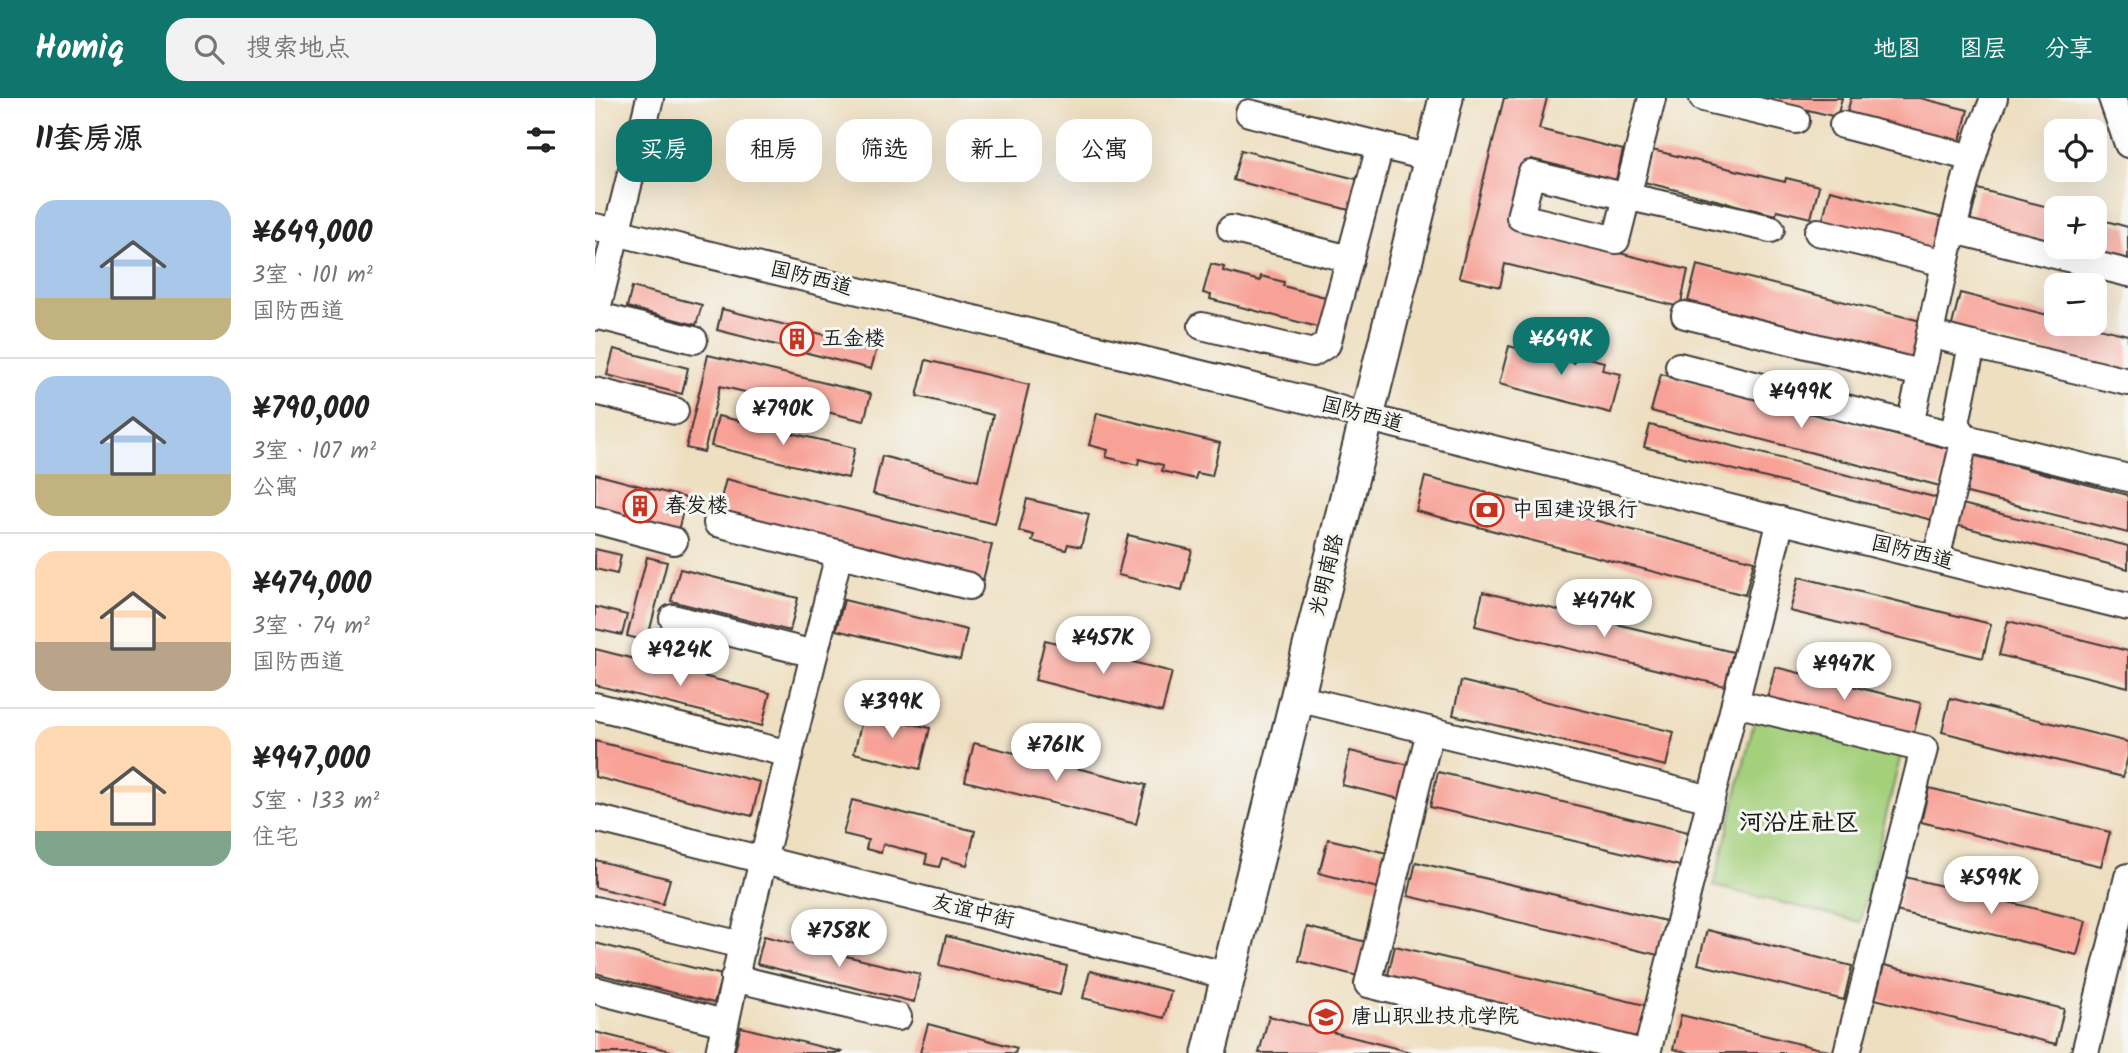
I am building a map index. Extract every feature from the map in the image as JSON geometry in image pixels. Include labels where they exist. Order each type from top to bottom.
[{"type":"main road","name":"光明南路","points":[[1209,1053],[1446,98]]},
{"type":"street","points":[[650,98],[606,230],[595,316],[694,340]]},
{"type":"street","points":[[1652,98],[1627,198],[1771,229]]},
{"type":"street","points":[[1703,98],[1796,121]]},
{"type":"street","points":[[1910,424],[1945,263],[1972,158],[1994,98]]},
{"type":"street","points":[[2112,98],[2128,144]]},
{"type":"street","points":[[1249,113],[1431,158]]},
{"type":"street","points":[[1843,125],[1972,158]]},
{"type":"street","points":[[1202,326],[1313,353],[1327,344],[1380,146]]},
{"type":"street","points":[[1231,229],[1350,259]]},
{"type":"street","name":"国防西道","points":[[606,230],[1316,402],[1366,417],[2128,607]]},
{"type":"street","points":[[1954,230],[2128,273]]},
{"type":"street","points":[[1818,232],[1945,263]]},
{"type":"street","points":[[1685,315],[1920,373]]},
{"type":"street","points":[[1930,334],[2128,382]]},
{"type":"street","points":[[1936,558],[1965,438],[1956,423],[1972,345]]},
{"type":"street","points":[[1679,366],[2128,478]]},
{"type":"street","points":[[595,391],[675,411]]},
{"type":"street","points":[[595,520],[674,541]]},
{"type":"street","points":[[1430,731],[1368,984],[1645,1053],[1781,520]]},
{"type":"street","points":[[717,523],[969,586]]},
{"type":"street","points":[[719,1053],[734,978],[839,554]]},
{"type":"street","points":[[673,618],[814,654]]},
{"type":"street","points":[[1297,698],[1711,799]]},
{"type":"street","points":[[1735,703],[1924,749],[1847,1053]]},
{"type":"street","points":[[595,706],[790,754]]},
{"type":"street","name":"友谊中街","points":[[595,818],[1229,975]]},
{"type":"street","points":[[2085,1053],[2128,877]]},
{"type":"street","points":[[595,909],[742,945]]},
{"type":"street","points":[[734,978],[898,1017]]},
{"type":"street","points":[[595,990],[724,1023]]},
{"type":"green space","points":[[1756,714],[1902,750],[1860,922],[1714,886]]},
{"type":"building","points":[[1504,98],[1547,98],[1539,129],[1623,150],[1616,180],[1531,159],[1514,227],[1688,270],[1680,307],[1505,264],[1500,287],[1459,277]]},
{"type":"building","points":[[1742,98],[1842,98],[1837,117],[1804,109],[1803,114]]},
{"type":"building","points":[[1851,98],[1920,98],[1968,110],[1959,145],[1846,117]]},
{"type":"building","points":[[1241,150],[1364,181],[1357,212],[1233,180]]},
{"type":"building","points":[[1652,150],[1785,182],[1786,178],[1819,186],[1811,218],[1777,210],[1776,215],[1644,182]]},
{"type":"building","points":[[1978,189],[2044,206],[2044,240],[1970,222]]},
{"type":"building","points":[[1830,190],[1944,218],[1936,251],[1822,223]]},
{"type":"building","points":[[2107,221],[2128,227],[2128,261],[2107,255]]},
{"type":"building","points":[[1211,264],[1224,267],[1223,271],[1260,281],[1261,276],[1284,282],[1283,286],[1325,297],[1326,294],[1337,297],[1318,327],[1210,299],[1211,295],[1203,293]]},
{"type":"building","points":[[1697,265],[1925,322],[1916,358],[1688,301]]},
{"type":"building","points":[[632,287],[702,305],[696,325],[627,307]]},
{"type":"building","points":[[1960,293],[2044,314],[2044,336],[2107,336],[2107,330],[2128,335],[2128,373],[1951,329]]},
{"type":"building","name":"五金楼","points":[[722,309],[877,348],[871,369],[717,330]]},
{"type":"building","points":[[1529,343],[1556,350],[1555,357],[1574,363],[1576,355],[1604,362],[1602,370],[1621,374],[1611,413],[1499,384],[1509,346],[1527,351]]},
{"type":"building","points":[[614,349],[688,368],[682,394],[607,375]]},
{"type":"building","points":[[708,355],[871,394],[864,421],[720,386],[704,452],[686,448]]},
{"type":"building","points":[[926,360],[1029,385],[995,524],[873,494],[882,456],[978,481],[993,415],[917,396]]},
{"type":"building","points":[[1661,374],[1950,449],[1940,486],[1651,411]]},
{"type":"building","points":[[1097,413],[1220,443],[1212,476],[1197,473],[1195,479],[1162,471],[1163,465],[1139,459],[1138,465],[1106,457],[1108,450],[1089,445]]},
{"type":"building","points":[[718,416],[855,448],[848,478],[711,446]]},
{"type":"building","points":[[1650,425],[1938,498],[1932,520],[1644,447]]},
{"type":"building","points":[[1972,455],[2128,495],[2128,533],[1963,492]]},
{"type":"building","name":"春发楼","points":[[595,474],[686,498],[677,535],[595,514]]},
{"type":"building","points":[[1425,477],[1754,561],[1745,595],[1416,511]]},
{"type":"building","points":[[726,479],[992,545],[983,580],[717,514]]},
{"type":"building","points":[[1027,499],[1089,514],[1081,547],[1068,544],[1066,550],[1032,541],[1034,535],[1019,531]]},
{"type":"building","points":[[1962,504],[2128,546],[2128,569],[1956,525]]},
{"type":"building","points":[[1128,535],[1192,550],[1182,590],[1118,575]]},
{"type":"building","points":[[595,549],[621,555],[617,574],[595,569]]},
{"type":"building","points":[[647,557],[667,562],[647,641],[627,636]]},
{"type":"building","points":[[680,569],[798,598],[790,631],[671,601]]},
{"type":"building","points":[[1799,577],[1991,624],[1983,658],[1790,611]]},
{"type":"building","points":[[1483,592],[1733,652],[1725,686],[1475,626]]},
{"type":"building","points":[[844,600],[967,630],[960,660],[836,630]]},
{"type":"building","points":[[595,607],[627,615],[622,635],[595,629]]},
{"type":"building","points":[[2008,621],[2128,651],[2128,687],[1999,655]]},
{"type":"building","points":[[1045,640],[1172,672],[1162,712],[1035,680]]},
{"type":"building","points":[[595,649],[770,693],[762,726],[595,685]]},
{"type":"building","points":[[1775,667],[1921,703],[1913,737],[1767,700]]},
{"type":"building","points":[[1461,681],[1674,732],[1666,766],[1453,715]]},
{"type":"building","points":[[1950,698],[2128,742],[2123,777],[1942,732]]},
{"type":"building","points":[[864,712],[930,728],[920,769],[854,753]]},
{"type":"building","points":[[595,741],[760,782],[752,816],[595,777]]},
{"type":"building","points":[[974,743],[1146,785],[1136,824],[965,781]]},
{"type":"building","points":[[1350,751],[1409,765],[1400,799],[1342,785]]},
{"type":"building","points":[[1438,772],[1688,832],[1680,866],[1430,807]]},
{"type":"building","points":[[1929,788],[2110,832],[2101,866],[1921,822]]},
{"type":"building","points":[[852,800],[975,831],[967,865],[942,858],[939,867],[925,864],[927,855],[883,844],[881,853],[866,849],[868,840],[843,834]]},
{"type":"building","points":[[1328,839],[1387,853],[1378,888],[1319,873]]},
{"type":"building","points":[[595,860],[670,879],[663,904],[595,887]]},
{"type":"building","points":[[1416,862],[1666,921],[1658,955],[1408,896]]},
{"type":"building","points":[[1905,877],[2086,921],[2077,955],[1896,911]]},
{"type":"building","points":[[1307,927],[1366,942],[1358,976],[1299,961]]},
{"type":"building","points":[[1707,930],[1852,966],[1844,1000],[1698,964]]},
{"type":"building","points":[[764,936],[920,974],[914,1002],[757,964]]},
{"type":"building","points":[[946,936],[1067,966],[1060,995],[939,965]]},
{"type":"building","points":[[595,943],[722,975],[714,1003],[595,973]]},
{"type":"building","points":[[1395,946],[1645,1005],[1637,1039],[1387,979]]},
{"type":"building","points":[[1884,965],[2064,1009],[2056,1044],[1875,999]]},
{"type":"building","points":[[1090,971],[1171,991],[1164,1018],[1083,998]]},
{"type":"building","points":[[1681,1015],[1833,1053],[1690,1053],[1673,1049]]},
{"type":"building","points":[[1269,1016],[1411,1052],[1411,1053],[1259,1053]]},
{"type":"building","points":[[928,1024],[1017,1048],[1015,1053],[920,1053]]},
{"type":"building","points":[[741,1027],[842,1052],[734,1053]]},
{"type":"building","points":[[595,1032],[675,1052],[595,1053]]},
{"type":"place","name":"五金楼","points":[[797,339]]},
{"type":"place","name":"春发楼","points":[[640,506]]},
{"type":"place","name":"中国建设银行","points":[[1487,510]]},
{"type":"place","name":"唐山职业技术学院","points":[[1326,1017]]},
{"type":"district","name":"河沿庄社区","points":[[1799,823]]}]
